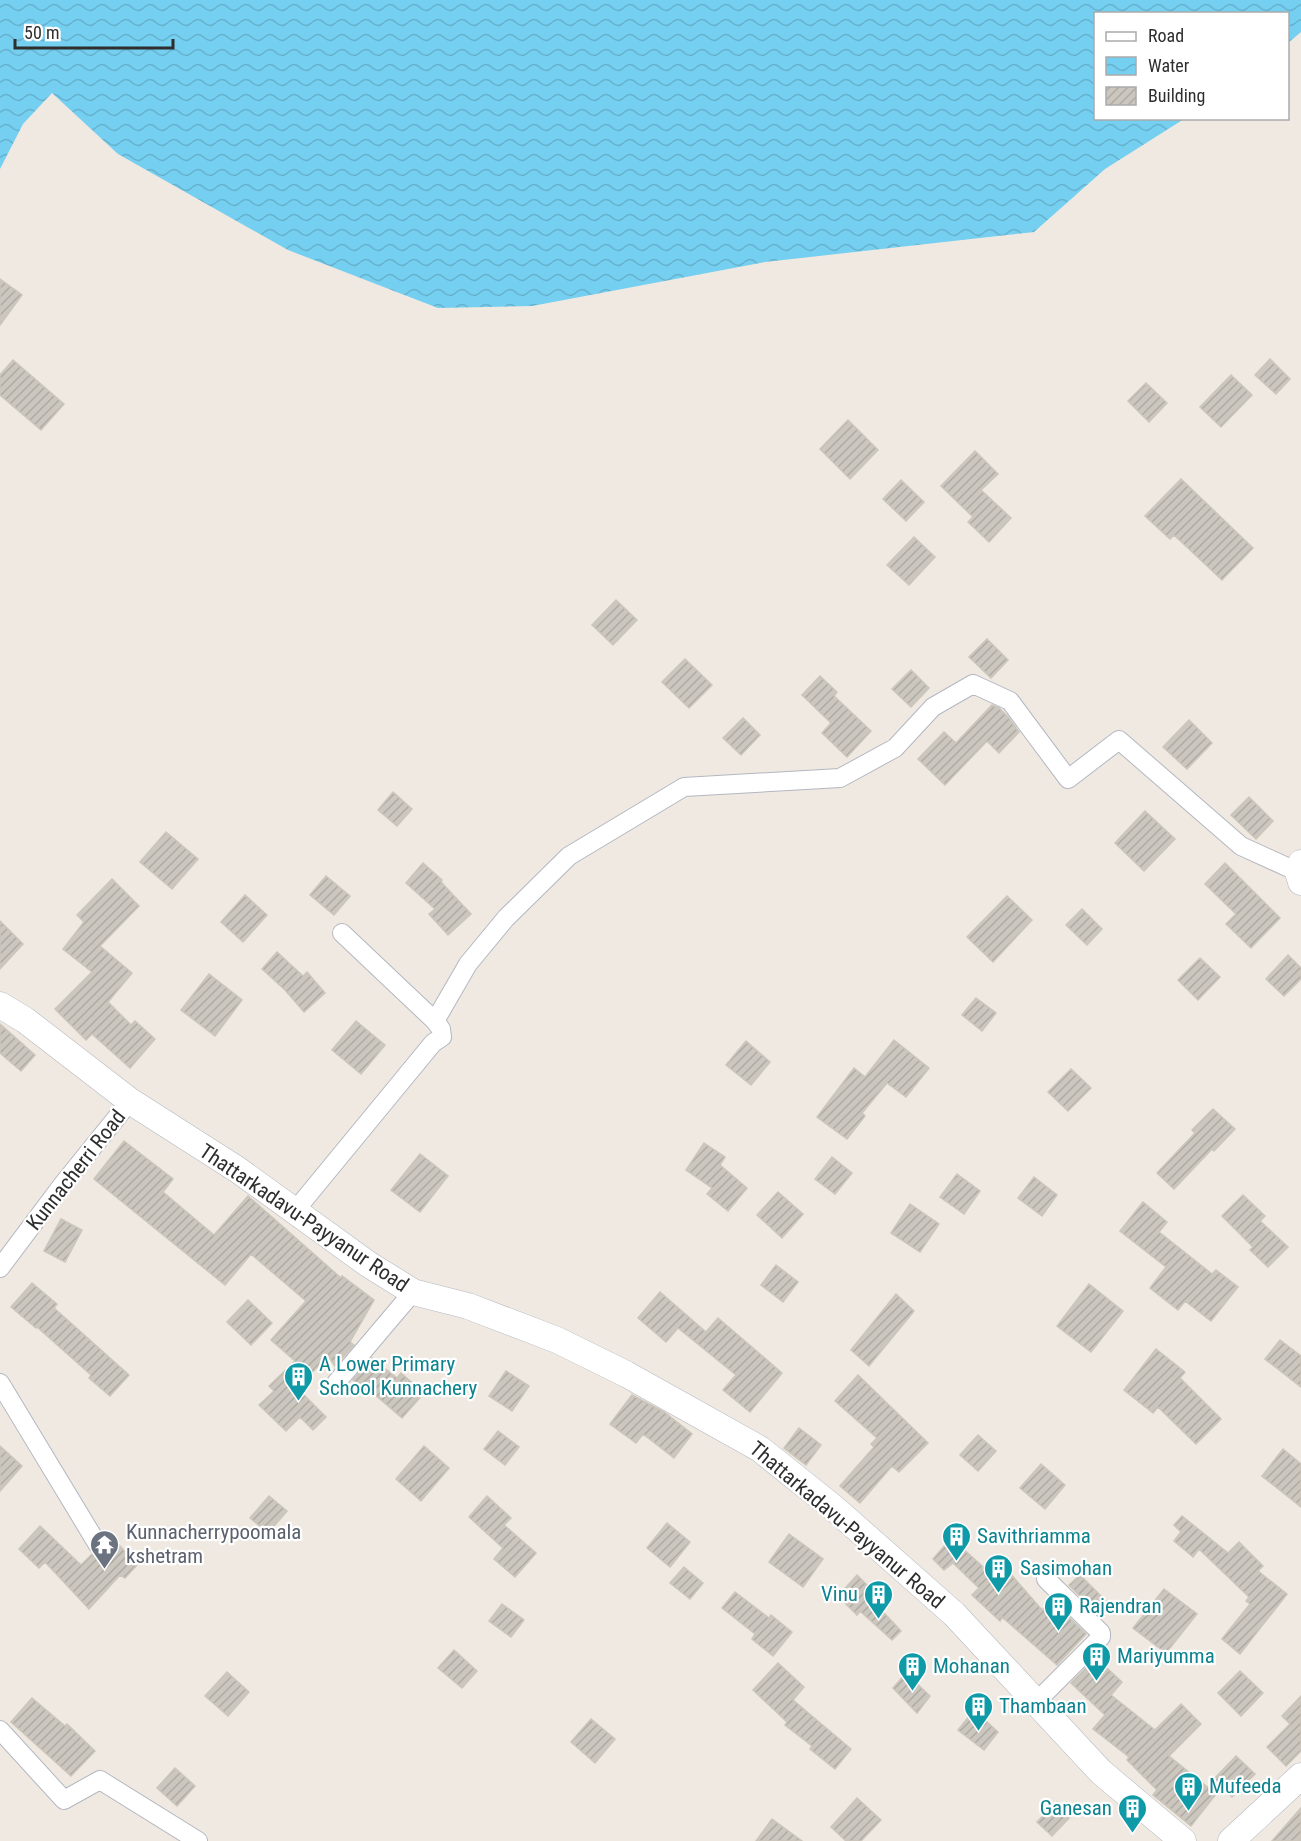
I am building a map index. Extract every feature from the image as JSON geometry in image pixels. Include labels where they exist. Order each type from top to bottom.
[{"type":"main road","name":"Thattarkadavu-Payyanur Road","points":[[0,1005],[25,1020],[130,1101],[238,1170],[368,1264],[413,1292],[468,1306],[556,1340],[626,1374],[760,1449],[835,1509],[954,1614],[1101,1772],[1183,1841]]},
{"type":"main road","points":[[1231,1841],[1301,1776]]},
{"type":"street","points":[[435,1021],[468,964],[506,918],[568,856],[684,787],[840,778],[895,748],[933,707],[973,684],[1010,701],[1068,779],[1119,740],[1241,846],[1300,872]]},
{"type":"street","points":[[294,1212],[433,1043],[442,1037],[441,1029],[435,1021],[342,933]]},
{"type":"street","name":"Kunnacherri Road","points":[[0,1268],[63,1184],[130,1101]]},
{"type":"street","points":[[336,1383],[413,1292]]},
{"type":"street","points":[[0,1383],[98,1545]]},
{"type":"street","points":[[1036,1702],[1101,1637],[1101,1633],[1046,1579]]},
{"type":"street","points":[[0,1730],[64,1800],[100,1780],[198,1841]]},
{"type":"water","points":[[0,0],[1301,0],[1301,32],[1289,42],[1289,12],[1094,12],[1094,120],[1182,120],[1105,169],[1034,232],[765,262],[532,306],[438,308],[288,250],[118,154],[52,93],[23,124],[0,169]]},
{"type":"building","points":[[0,279],[22,295],[0,325]]},
{"type":"building","points":[[1270,359],[1290,379],[1276,394],[1255,375]]},
{"type":"building","points":[[13,360],[64,404],[41,430],[0,395],[0,375]]},
{"type":"building","points":[[1231,375],[1252,395],[1221,427],[1200,407]]},
{"type":"building","points":[[1146,383],[1167,403],[1149,422],[1128,401]]},
{"type":"building","points":[[848,420],[878,450],[850,479],[820,449]]},
{"type":"building","points":[[975,451],[998,474],[981,490],[1011,518],[989,542],[968,522],[973,517],[941,486]]},
{"type":"building","points":[[1181,479],[1253,548],[1222,580],[1174,535],[1170,539],[1145,516]]},
{"type":"building","points":[[901,480],[924,502],[906,521],[883,499]]},
{"type":"building","points":[[914,537],[935,557],[909,585],[887,565]]},
{"type":"building","points":[[616,600],[637,620],[613,645],[592,625]]},
{"type":"building","points":[[987,639],[1008,660],[991,678],[969,657]]},
{"type":"building","points":[[685,659],[712,685],[689,708],[662,682]]},
{"type":"building","points":[[911,670],[929,688],[911,707],[892,689]]},
{"type":"building","points":[[820,676],[837,692],[834,696],[871,731],[847,757],[822,733],[831,723],[802,695]]},
{"type":"building","points":[[992,705],[1008,717],[1019,732],[999,753],[987,741],[945,785],[918,759],[944,732],[956,743]]},
{"type":"building","points":[[743,718],[760,735],[741,755],[723,738]]},
{"type":"building","points":[[1189,720],[1212,743],[1187,769],[1163,747]]},
{"type":"building","points":[[393,792],[412,809],[397,826],[378,810]]},
{"type":"building","points":[[1249,797],[1273,821],[1256,839],[1231,815]]},
{"type":"building","points":[[1145,811],[1175,839],[1144,871],[1115,843]]},
{"type":"building","points":[[166,832],[198,859],[172,889],[140,862]]},
{"type":"building","points":[[423,863],[442,880],[441,882],[471,914],[448,935],[429,914],[435,909],[406,883]]},
{"type":"building","points":[[1225,863],[1280,918],[1251,948],[1226,924],[1236,914],[1205,884]]},
{"type":"building","points":[[326,876],[350,896],[334,915],[310,895]]},
{"type":"building","points":[[112,879],[139,906],[100,946],[132,973],[108,1002],[131,1025],[135,1021],[155,1039],[130,1068],[92,1034],[86,1040],[55,1009],[92,972],[63,949],[84,922],[77,915]]},
{"type":"building","points":[[245,895],[267,915],[243,942],[221,922]]},
{"type":"building","points":[[1007,896],[1032,920],[993,962],[967,937]]},
{"type":"building","points":[[1082,909],[1102,929],[1087,945],[1066,925]]},
{"type":"building","points":[[0,921],[23,944],[0,969]]},
{"type":"building","points":[[277,952],[303,976],[307,972],[325,993],[304,1012],[262,969]]},
{"type":"building","points":[[1288,955],[1301,968],[1301,979],[1284,996],[1266,979]]},
{"type":"building","points":[[1200,958],[1220,977],[1198,1000],[1178,980]]},
{"type":"building","points":[[209,974],[242,1000],[215,1036],[181,1010]]},
{"type":"building","points":[[976,998],[996,1013],[982,1031],[962,1015]]},
{"type":"building","points":[[356,1021],[385,1045],[361,1074],[332,1050]]},
{"type":"building","points":[[0,1024],[35,1055],[21,1071],[0,1053]]},
{"type":"building","points":[[894,1040],[929,1068],[906,1097],[887,1083],[862,1113],[865,1116],[847,1139],[817,1117],[854,1068],[865,1077]]},
{"type":"building","points":[[746,1041],[770,1062],[751,1085],[726,1065]]},
{"type":"building","points":[[1071,1069],[1091,1088],[1068,1111],[1048,1092]]},
{"type":"building","points":[[1213,1109],[1235,1129],[1214,1151],[1212,1149],[1174,1189],[1157,1173],[1195,1133],[1192,1130]]},
{"type":"building","points":[[124,1141],[173,1179],[163,1192],[214,1235],[248,1196],[341,1278],[342,1276],[374,1300],[350,1342],[354,1345],[335,1366],[328,1356],[297,1388],[326,1417],[313,1430],[300,1417],[286,1431],[259,1405],[274,1391],[269,1386],[295,1361],[271,1340],[306,1301],[251,1254],[225,1285],[94,1179]]},
{"type":"building","points":[[704,1143],[725,1157],[720,1165],[747,1188],[728,1211],[707,1194],[712,1188],[686,1170]]},
{"type":"building","points":[[420,1154],[448,1176],[420,1212],[391,1190]]},
{"type":"building","points":[[832,1157],[852,1173],[835,1194],[815,1179]]},
{"type":"building","points":[[957,1174],[980,1191],[964,1214],[940,1197]]},
{"type":"building","points":[[1034,1177],[1057,1195],[1042,1216],[1018,1198]]},
{"type":"building","points":[[778,1192],[803,1214],[782,1238],[757,1215]]},
{"type":"building","points":[[1243,1195],[1265,1216],[1260,1221],[1288,1247],[1268,1267],[1250,1250],[1253,1247],[1222,1216]]},
{"type":"building","points":[[1143,1202],[1167,1222],[1159,1232],[1212,1274],[1216,1270],[1238,1287],[1211,1321],[1185,1301],[1178,1310],[1150,1288],[1166,1267],[1120,1231]]},
{"type":"building","points":[[910,1204],[939,1224],[920,1252],[891,1233]]},
{"type":"building","points":[[61,1219],[82,1230],[65,1262],[44,1251]]},
{"type":"building","points":[[776,1265],[798,1282],[783,1302],[761,1285]]},
{"type":"building","points":[[32,1283],[57,1304],[54,1308],[129,1375],[110,1396],[89,1378],[91,1375],[11,1307]]},
{"type":"building","points":[[1089,1284],[1123,1311],[1091,1352],[1057,1326]]},
{"type":"building","points":[[660,1292],[706,1332],[718,1318],[782,1373],[750,1412],[723,1390],[736,1375],[678,1328],[666,1342],[638,1318]]},
{"type":"building","points":[[896,1294],[914,1311],[869,1366],[851,1350]]},
{"type":"building","points":[[248,1300],[272,1323],[251,1345],[227,1322]]},
{"type":"building","points":[[1280,1340],[1301,1356],[1301,1387],[1265,1359]]},
{"type":"building","points":[[1156,1349],[1185,1372],[1180,1378],[1221,1419],[1196,1444],[1158,1407],[1153,1413],[1124,1390]]},
{"type":"building","points":[[372,1358],[397,1378],[401,1373],[424,1393],[402,1418],[374,1394],[373,1396],[353,1380]]},
{"type":"building","points":[[506,1371],[529,1386],[512,1411],[489,1396]]},
{"type":"building","points":[[858,1375],[928,1443],[899,1472],[892,1466],[860,1503],[840,1486],[874,1447],[871,1444],[877,1438],[835,1401]]},
{"type":"building","points":[[632,1395],[664,1412],[692,1434],[674,1458],[643,1434],[636,1443],[610,1424]]},
{"type":"building","points":[[799,1428],[821,1445],[806,1465],[784,1448]]},
{"type":"building","points":[[498,1431],[519,1447],[505,1465],[484,1449]]},
{"type":"building","points":[[978,1435],[996,1451],[978,1471],[960,1455]]},
{"type":"building","points":[[0,1446],[22,1466],[0,1491]]},
{"type":"building","points":[[424,1446],[449,1468],[421,1501],[396,1479]]},
{"type":"building","points":[[1283,1449],[1301,1464],[1301,1507],[1262,1476]]},
{"type":"building","points":[[1041,1464],[1065,1485],[1045,1509],[1020,1488]]},
{"type":"building","points":[[269,1496],[287,1511],[268,1533],[250,1518]]},
{"type":"building","points":[[487,1496],[511,1518],[504,1525],[536,1553],[515,1577],[494,1559],[503,1548],[469,1517]]},
{"type":"building","points":[[1182,1516],[1228,1553],[1239,1542],[1263,1566],[1258,1571],[1287,1594],[1240,1654],[1222,1639],[1250,1604],[1246,1601],[1249,1597],[1199,1549],[1193,1557],[1174,1541],[1181,1532],[1174,1525]]},
{"type":"building","points":[[667,1523],[690,1542],[670,1567],[647,1548]]},
{"type":"building","points":[[40,1526],[81,1565],[92,1554],[98,1556],[104,1554],[108,1550],[108,1539],[111,1536],[137,1565],[125,1578],[120,1575],[89,1609],[45,1562],[39,1568],[19,1549]]},
{"type":"building","points":[[789,1534],[823,1559],[803,1587],[769,1562]]},
{"type":"building","points":[[951,1538],[991,1574],[1001,1563],[1042,1610],[1052,1601],[1086,1634],[1057,1665],[1002,1617],[1000,1621],[972,1595],[979,1588],[953,1563],[944,1570],[933,1559]]},
{"type":"building","points":[[684,1567],[703,1583],[690,1599],[670,1583]]},
{"type":"building","points":[[857,1575],[876,1594],[871,1599],[901,1631],[892,1640],[860,1611],[857,1615],[838,1596]]},
{"type":"building","points":[[1080,1575],[1110,1605],[1101,1617],[1069,1585]]},
{"type":"building","points":[[1164,1589],[1197,1614],[1166,1653],[1133,1628]]},
{"type":"building","points":[[735,1592],[769,1618],[771,1615],[792,1632],[773,1656],[752,1639],[755,1634],[722,1608]]},
{"type":"building","points":[[502,1604],[524,1620],[511,1637],[489,1621]]},
{"type":"building","points":[[454,1650],[477,1671],[462,1688],[438,1668]]},
{"type":"building","points":[[1096,1658],[1122,1682],[1111,1695],[1155,1730],[1181,1704],[1201,1724],[1169,1756],[1216,1794],[1191,1826],[1153,1795],[1157,1790],[1127,1760],[1129,1757],[1093,1729],[1105,1715],[1071,1683]]},
{"type":"building","points":[[778,1663],[804,1687],[793,1700],[851,1749],[835,1769],[810,1749],[812,1746],[785,1725],[787,1722],[753,1690]]},
{"type":"building","points":[[1240,1671],[1263,1693],[1241,1716],[1218,1693]]},
{"type":"building","points":[[227,1672],[249,1692],[228,1716],[205,1696]]},
{"type":"building","name":"Mohanan","points":[[906,1673],[930,1696],[917,1713],[893,1688]]},
{"type":"building","points":[[1301,1696],[1301,1751],[1286,1766],[1267,1747],[1290,1724],[1282,1716]]},
{"type":"building","points":[[32,1698],[65,1726],[67,1724],[95,1751],[71,1776],[11,1722]]},
{"type":"building","name":"Thambaan","points":[[974,1710],[998,1732],[984,1750],[958,1730]]},
{"type":"building","points":[[591,1719],[615,1739],[595,1763],[571,1742]]},
{"type":"building","points":[[1236,1756],[1255,1774],[1232,1797],[1214,1779]]},
{"type":"building","points":[[175,1768],[195,1786],[177,1806],[157,1788]]},
{"type":"building","points":[[857,1798],[881,1820],[861,1841],[846,1841],[831,1827]]},
{"type":"building","points":[[1057,1802],[1071,1816],[1052,1836],[1037,1822]]},
{"type":"building","points":[[1301,1808],[1301,1841],[1272,1841]]},
{"type":"building","points":[[772,1819],[802,1841],[756,1841]]},
{"type":"place","name":"A Lower Primary School Kunnachery","points":[[298,1402]]},
{"type":"place","name":"Savithriamma","points":[[956,1562]]},
{"type":"place","name":"Kunnacherrypoomala kshetram","points":[[105,1570]]},
{"type":"place","name":"Sasimohan","points":[[999,1594]]},
{"type":"place","name":"Vinu","points":[[879,1620]]},
{"type":"place","name":"Rajendran","points":[[1058,1632]]},
{"type":"place","name":"Mariyumma","points":[[1096,1682]]},
{"type":"place","name":"Mohanan","points":[[912,1692]]},
{"type":"place","name":"Thambaan","points":[[978,1732]]},
{"type":"place","name":"Mufeeda","points":[[1188,1812]]},
{"type":"place","name":"Ganesan","points":[[1133,1834]]}]
